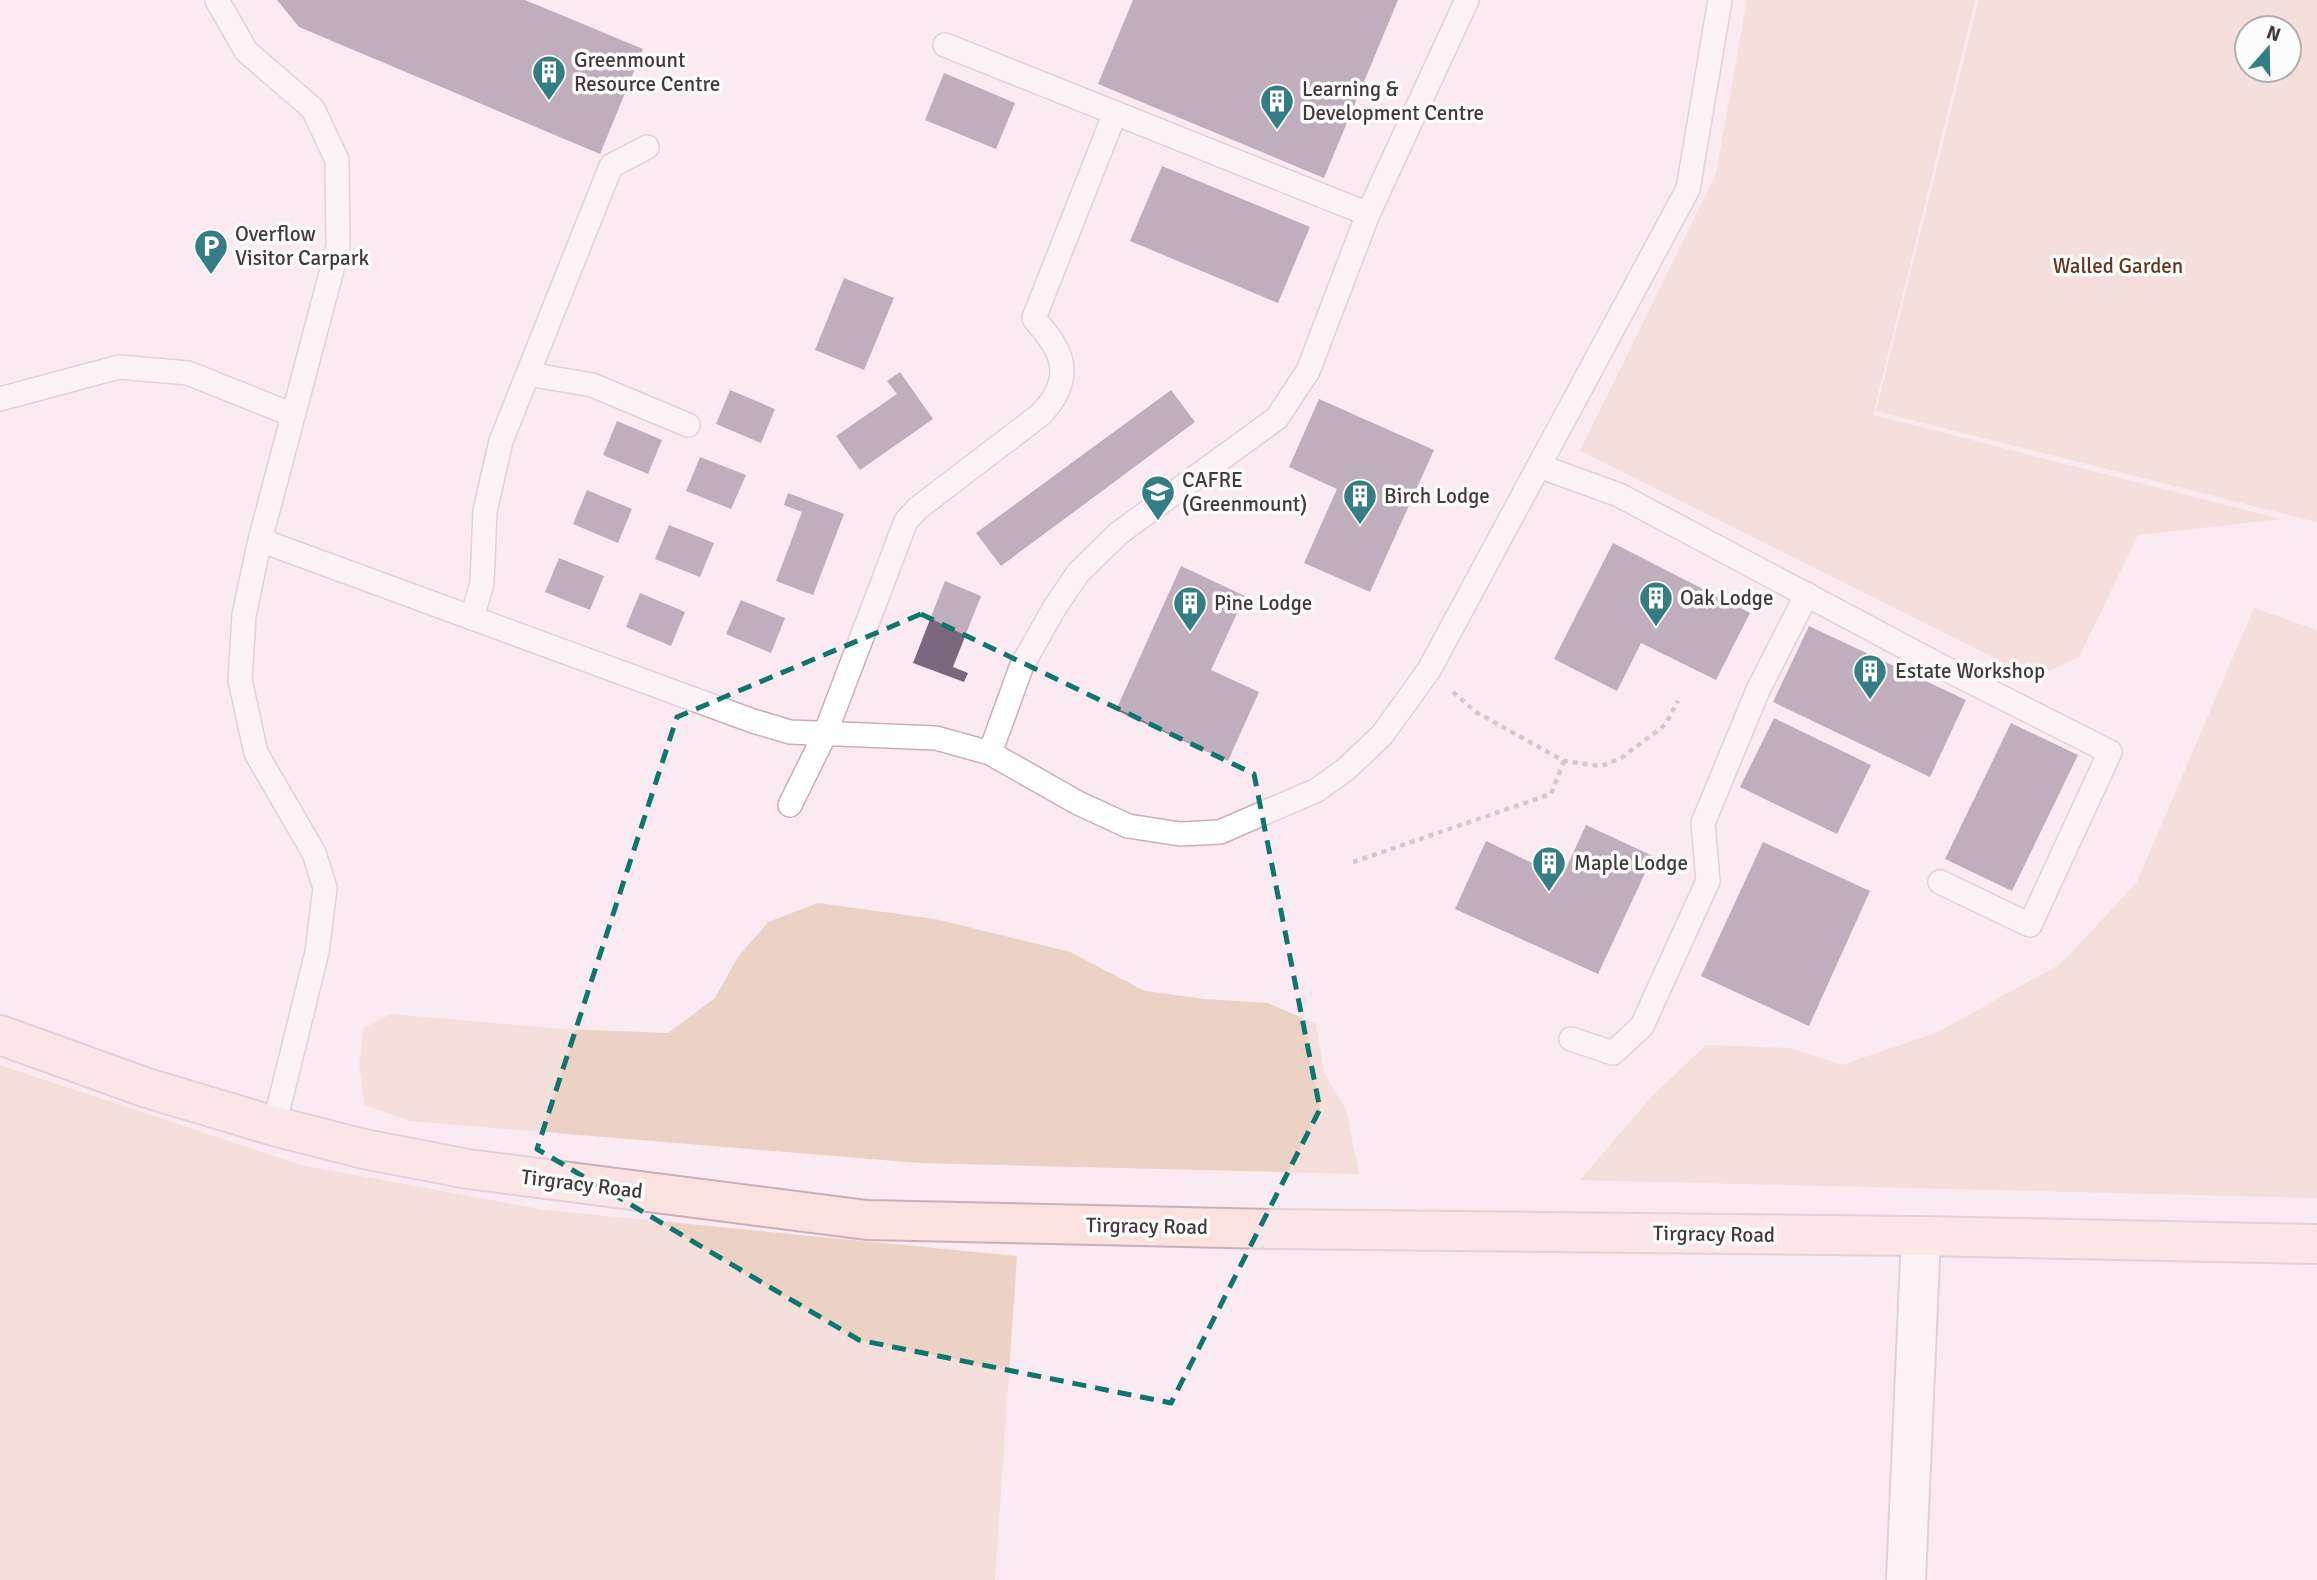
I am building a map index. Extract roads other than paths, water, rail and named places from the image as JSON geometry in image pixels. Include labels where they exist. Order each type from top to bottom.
[{"type":"street","name":"Tirgracy Road","points":[[0,1035],[147,1088],[274,1126],[364,1149],[468,1169],[867,1220],[1274,1229],[1921,1236],[2317,1244]]},
{"type":"street","points":[[1906,1580],[1921,1236]]},
{"type":"lane","points":[[217,0],[246,51],[313,108],[337,160],[338,247],[260,540],[244,615],[240,680],[256,753],[314,853],[325,888],[317,952],[274,1126]]},
{"type":"lane","points":[[990,753],[1022,665],[1078,573],[1119,533],[1277,418],[1308,372],[1368,214],[1467,0]]},
{"type":"lane","points":[[260,540],[753,722],[790,732],[936,738],[990,753],[1078,803],[1128,826],[1180,834],[1220,832],[1317,790],[1345,770],[1382,735],[1429,670],[1688,189],[1720,0]]},
{"type":"lane","points":[[945,45],[1368,214]]},
{"type":"lane","points":[[790,805],[825,734],[906,521],[918,508],[1040,415],[1056,396],[1063,371],[1060,357],[1054,344],[1034,318],[1115,113]]},
{"type":"lane","points":[[472,618],[482,583],[485,511],[501,441],[611,166],[648,147]]},
{"type":"lane","points":[[0,399],[119,367],[188,373],[293,415]]},
{"type":"lane","points":[[528,374],[592,385],[688,425]]},
{"type":"lane","points":[[1539,466],[1619,495],[1948,670],[2110,752],[2030,925],[1940,882]]},
{"type":"lane","points":[[1571,1040],[1613,1053],[1642,1026],[1708,881],[1703,823],[1758,690],[1807,594]]},
{"type":"place","name":"Greenmount Resource Centre","points":[[549,102]]},
{"type":"place","name":"Learning & Development Centre","points":[[1277,131]]},
{"type":"place","name":"Overflow Visitor Carpark","points":[[211,276]]},
{"type":"place","name":"CAFRE (Greenmount)","points":[[1158,522]]},
{"type":"place","name":"Birch Lodge","points":[[1360,526]]},
{"type":"place","name":"Oak Lodge","points":[[1656,628]]},
{"type":"place","name":"Pine Lodge","points":[[1190,633]]},
{"type":"place","name":"Estate Workshop","points":[[1870,701]]},
{"type":"place","name":"Maple Lodge","points":[[1549,893]]},
{"type":"park label","name":"Walled Garden","points":[[2118,266]]}]
